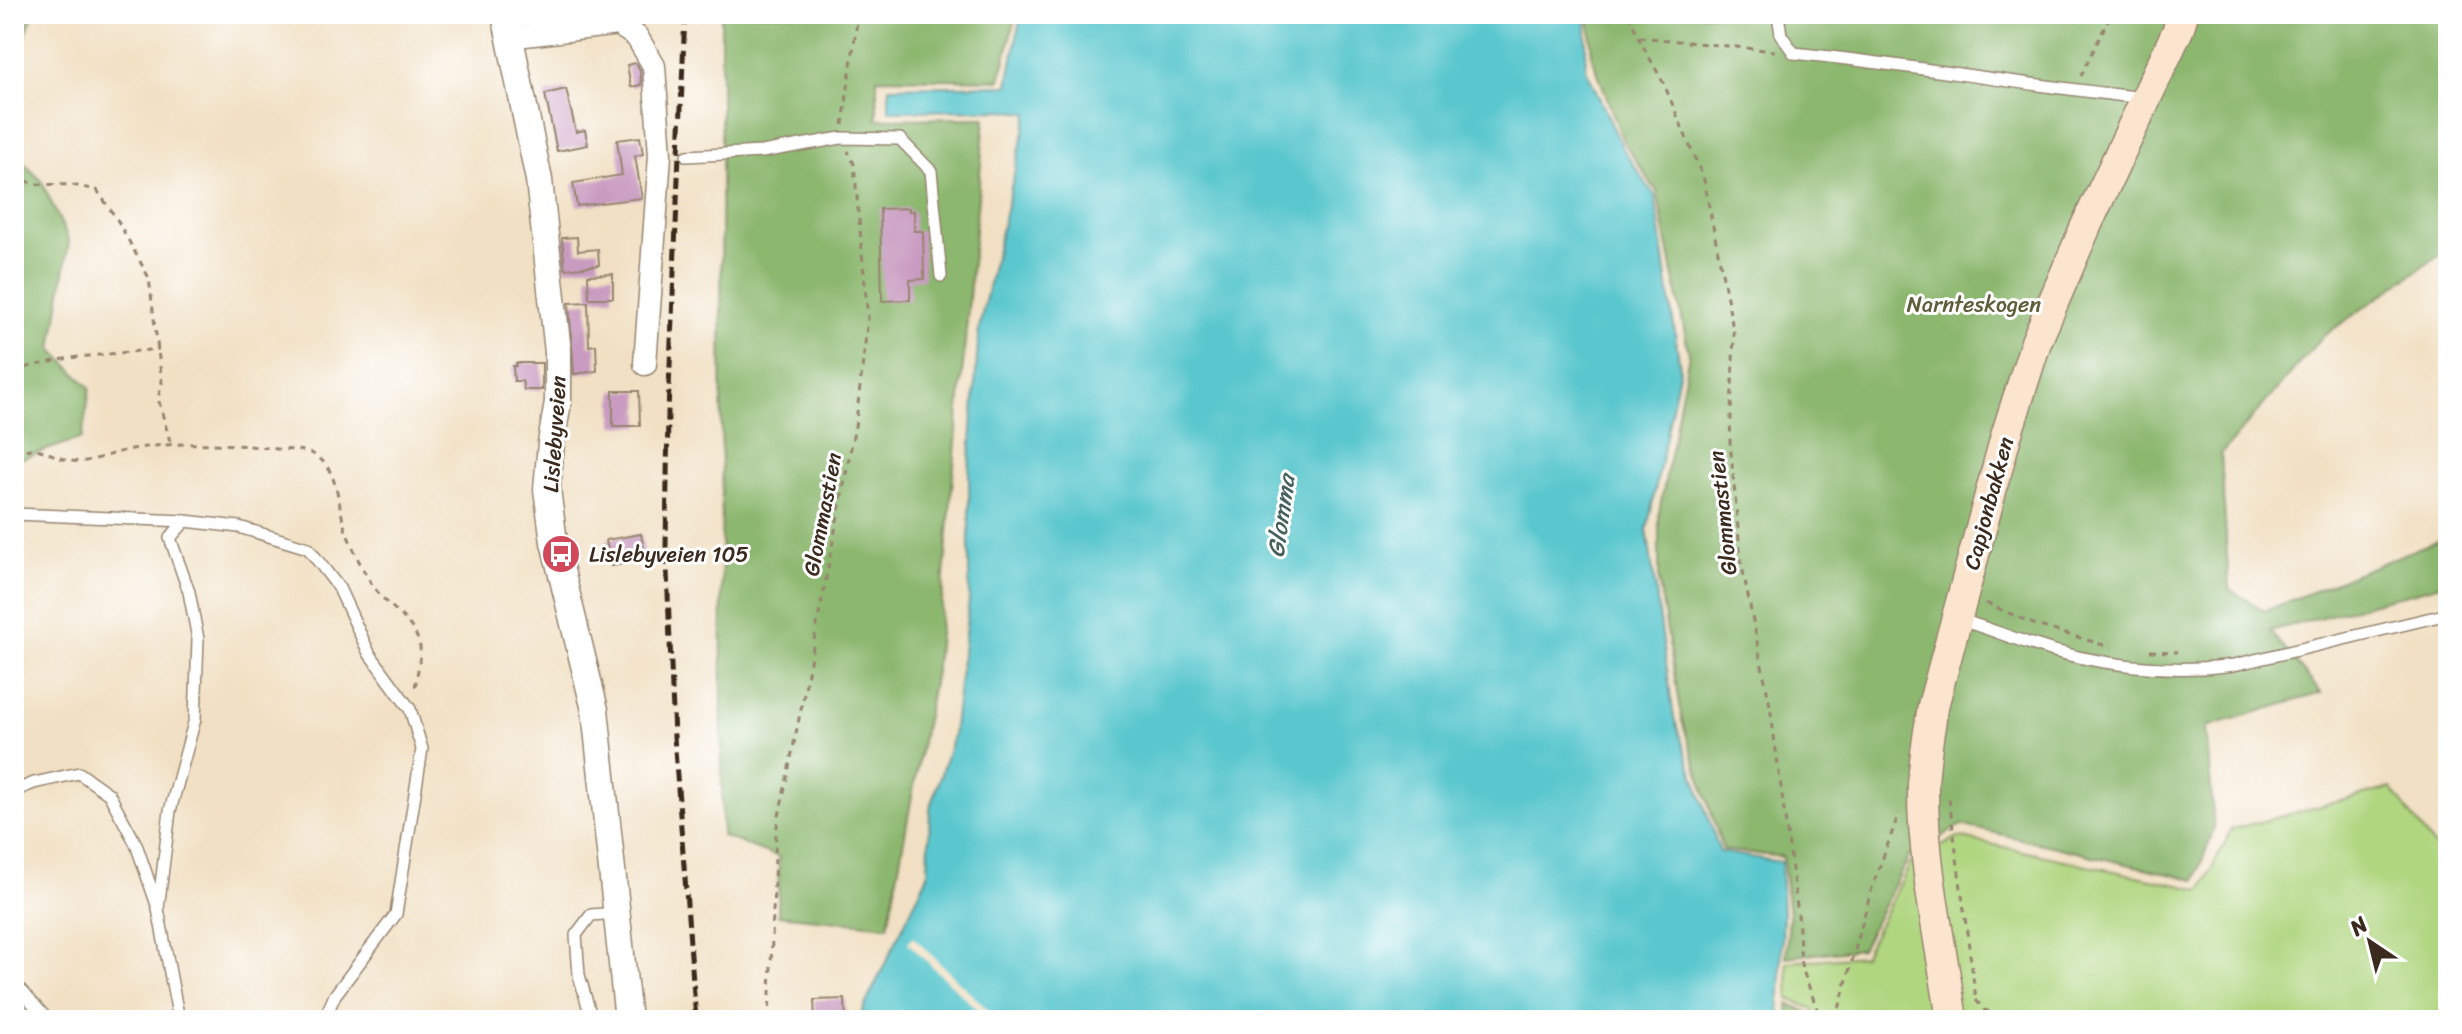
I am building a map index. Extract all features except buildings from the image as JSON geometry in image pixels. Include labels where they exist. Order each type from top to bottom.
[{"type":"main road","name":"Capjonbakken","points":[[1961,1015],[1929,861],[1923,786],[1933,706],[1967,622],[2006,436],[2036,342],[2183,14]]},
{"type":"street","name":"Lislebyveien","points":[[628,1020],[595,710],[554,542],[547,489],[558,402],[558,352],[539,180],[506,25],[620,19],[637,37],[654,66],[665,155],[645,364]]},
{"type":"lane","points":[[1778,14],[1781,35],[1794,53],[2146,98]]},
{"type":"lane","points":[[687,156],[762,152],[841,138],[900,139],[931,171],[941,276]]},
{"type":"lane","points":[[14,514],[185,521],[239,527],[308,548],[339,588],[369,653],[410,709],[422,749],[396,914],[335,995],[324,1020]]},
{"type":"lane","points":[[158,909],[170,811],[195,719],[198,639],[189,592],[170,538],[185,521]]},
{"type":"lane","points":[[1967,622],[2028,643],[2102,662],[2200,669],[2234,665],[2448,614]]},
{"type":"lane","points":[[14,791],[79,773],[109,794],[136,844],[158,909],[179,1020]]},
{"type":"lane","points":[[592,1020],[579,975],[576,935],[591,915],[617,913]]},
{"type":"lane","points":[[14,983],[48,1020]]},
{"type":"path","name":"Glommastien","points":[[769,1020],[776,831],[856,421],[868,318],[854,164],[841,138],[858,14]]},
{"type":"path","name":"Glommastien","points":[[1629,14],[1664,84],[1704,180],[1734,334],[1730,442],[1741,561],[1770,706],[1798,914],[1801,965],[1821,1020]]},
{"type":"path","points":[[2074,90],[2111,14]]},
{"type":"path","points":[[1638,37],[1794,53]]},
{"type":"path","points":[[14,176],[34,184],[72,185],[97,190],[118,221],[149,278],[162,383],[158,398],[171,445]]},
{"type":"path","points":[[14,370],[69,358],[159,349]]},
{"type":"path","points":[[14,453],[42,449],[73,461],[131,449],[225,442],[313,454],[324,463],[332,476],[346,533],[366,577],[407,620],[420,647],[415,696],[410,709]]},
{"type":"path","points":[[1967,622],[1982,601],[2036,625],[2114,648]]},
{"type":"path","points":[[2139,651],[2179,652]]},
{"type":"path","points":[[1949,797],[1976,999],[1984,1010],[2001,1015],[2063,1020]]},
{"type":"path","points":[[1836,1020],[1871,891],[1900,810]]},
{"type":"path","points":[[1961,1015],[1976,999]]},
{"type":"green space","points":[[14,14],[33,14],[14,70]]},
{"type":"green space","points":[[721,14],[1016,14],[1000,80],[877,78],[877,119],[985,118],[936,666],[888,926],[778,915],[779,857],[722,836]]},
{"type":"green space","name":"Narnteskogen","points":[[1589,14],[2448,14],[2448,249],[2322,337],[2221,454],[2229,589],[2265,611],[2448,536],[2448,583],[2270,631],[2321,693],[2206,727],[2214,828],[2195,880],[1961,825],[1909,857],[1861,949],[1786,957],[1789,916],[1783,857],[1723,850],[1682,721],[1659,583],[1659,513],[1689,354],[1657,192],[1623,141],[1592,57]]},
{"type":"green space","points":[[14,153],[41,180],[69,241],[52,349],[90,388],[82,438],[14,461]]},
{"type":"green space","points":[[2391,788],[2448,865],[2448,1020],[1817,1020],[1813,1009],[1789,999],[1787,962],[1863,956],[1911,863],[1958,837],[2201,890],[2232,829]]},
{"type":"green space","points":[[1789,1004],[1808,1012],[1812,1020],[1787,1020]]},
{"type":"water","name":"Glomma","points":[[1021,14],[1586,14],[1586,69],[1623,149],[1655,196],[1680,368],[1647,530],[1674,718],[1720,852],[1781,862],[1783,915],[1779,1020],[858,1020],[928,875],[930,809],[953,736],[969,600],[969,473],[979,328],[1028,113],[1001,110],[889,111],[889,87],[1008,85]]},
{"type":"pier","points":[[913,937],[998,1020],[988,1020],[908,943]]},
{"type":"railway","points":[[685,14],[668,412],[666,546],[674,737],[696,1020]]},
{"type":"place","name":"Lislebyveien 105","points":[[561,554]]}]
